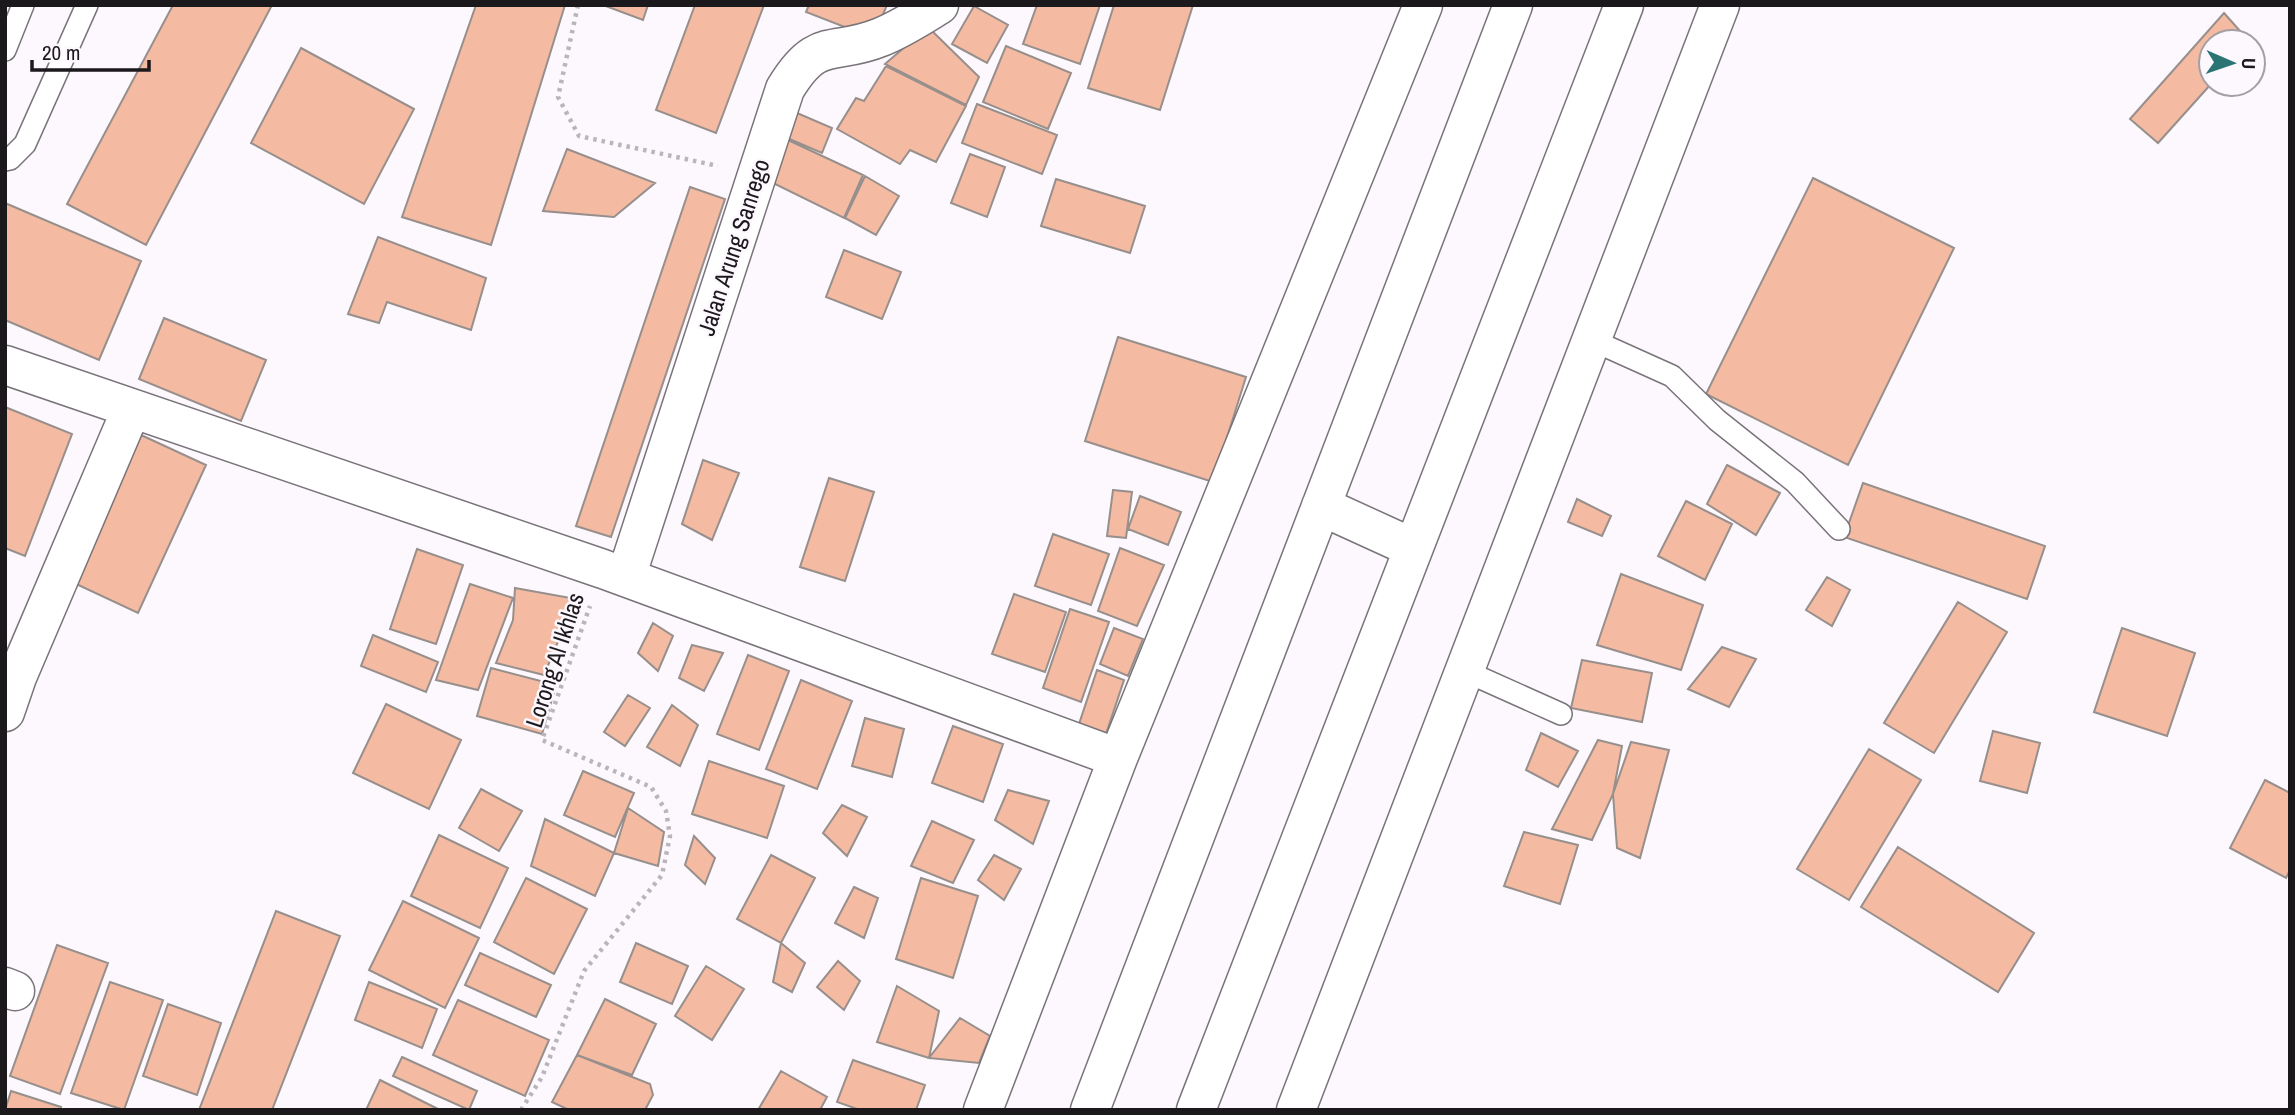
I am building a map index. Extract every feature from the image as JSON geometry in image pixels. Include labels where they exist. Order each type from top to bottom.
[{"type":"street","name":"Jalan Arung Sanrego","points":[[615,573],[785,89],[798,67],[815,53],[881,37],[939,5]]},
{"type":"street","points":[[983,1110],[1118,758],[1423,5]]},
{"type":"street","points":[[1090,1110],[1513,5]]},
{"type":"street","points":[[1196,1110],[1624,5]]},
{"type":"street","points":[[1296,1110],[1720,5]]},
{"type":"street","points":[[5,365],[615,573],[1118,758]]},
{"type":"street","points":[[5,712],[17,677],[131,410]]},
{"type":"street","points":[[1321,506],[1413,548]]},
{"type":"lane","points":[[5,50],[23,5]]},
{"type":"lane","points":[[5,160],[10,159],[25,144],[87,5]]},
{"type":"lane","points":[[1592,340],[1672,376],[1717,420],[1795,482],[1839,529]]},
{"type":"lane","points":[[1465,671],[1562,714]]},
{"type":"path","points":[[578,5],[558,97],[579,136],[757,174]]},
{"type":"path","name":"Lorong Al Ikhlas","points":[[521,1110],[542,1077],[584,971],[662,875],[670,836],[666,811],[651,788],[542,740],[615,573]]},
{"type":"building","points":[[173,5],[272,5],[146,245],[67,204]]},
{"type":"building","points":[[476,5],[565,5],[491,245],[402,217]]},
{"type":"building","points":[[603,5],[648,5],[643,20]]},
{"type":"building","points":[[695,5],[764,5],[716,133],[656,110]]},
{"type":"building","points":[[809,5],[887,5],[873,38],[806,12]]},
{"type":"building","points":[[1037,5],[1100,5],[1080,64],[1023,44]]},
{"type":"building","points":[[1114,5],[1193,5],[1160,110],[1088,88]]},
{"type":"building","points":[[974,6],[1008,25],[987,63],[952,44]]},
{"type":"building","points":[[2224,13],[2237,28],[2211,28]]},
{"type":"building","points":[[928,27],[979,77],[966,105],[885,64]]},
{"type":"building","points":[[2197,43],[2198,98],[2158,143],[2130,119]]},
{"type":"building","points":[[1006,46],[1071,73],[1048,129],[983,102]]},
{"type":"building","points":[[301,48],[414,109],[364,204],[251,143]]},
{"type":"building","points":[[886,66],[966,106],[936,162],[910,150],[900,164],[837,129],[856,98],[864,101]]},
{"type":"building","points":[[977,104],[1057,135],[1042,174],[962,143]]},
{"type":"building","points":[[797,113],[832,128],[822,153],[787,138]]},
{"type":"building","points":[[788,140],[863,175],[844,218],[773,183]]},
{"type":"building","points":[[567,149],[655,183],[614,217],[543,211]]},
{"type":"building","points":[[970,154],[1005,167],[987,217],[951,203]]},
{"type":"building","points":[[865,176],[899,196],[876,235],[845,218]]},
{"type":"building","points":[[1813,178],[1954,248],[1848,465],[1706,394]]},
{"type":"building","points":[[1056,179],[1145,206],[1130,253],[1041,226]]},
{"type":"building","points":[[690,187],[725,199],[611,537],[576,526]]},
{"type":"building","points":[[5,203],[141,261],[99,360],[5,320]]},
{"type":"building","points":[[378,237],[486,278],[471,330],[387,302],[379,323],[348,314]]},
{"type":"building","points":[[844,250],[901,272],[882,319],[826,297]]},
{"type":"building","points":[[164,318],[266,360],[241,421],[139,379]]},
{"type":"building","points":[[1118,337],[1246,377],[1213,482],[1085,441]]},
{"type":"building","points":[[5,407],[72,434],[25,556],[5,548]]},
{"type":"building","points":[[141,435],[206,465],[138,613],[74,583]]},
{"type":"building","points":[[703,460],[739,473],[712,540],[682,524]]},
{"type":"building","points":[[1727,465],[1780,493],[1756,535],[1707,504]]},
{"type":"building","points":[[829,478],[874,492],[845,581],[800,567]]},
{"type":"building","points":[[1863,483],[2045,546],[2027,599],[1844,537]]},
{"type":"building","points":[[1113,490],[1132,492],[1126,538],[1107,536]]},
{"type":"building","points":[[1140,496],[1181,512],[1168,545],[1128,529]]},
{"type":"building","points":[[1577,499],[1611,516],[1602,536],[1568,522]]},
{"type":"building","points":[[1686,501],[1732,524],[1705,580],[1658,556]]},
{"type":"building","points":[[1053,534],[1109,554],[1091,605],[1035,586]]},
{"type":"building","points":[[1120,548],[1164,565],[1137,626],[1098,611]]},
{"type":"building","points":[[417,549],[463,565],[436,644],[390,629]]},
{"type":"building","points":[[1621,574],[1703,605],[1681,670],[1597,645]]},
{"type":"building","points":[[1827,577],[1850,590],[1832,626],[1806,610]]},
{"type":"building","points":[[470,584],[513,598],[478,690],[436,680]]},
{"type":"building","points":[[515,588],[576,599],[544,675],[496,663],[513,620]]},
{"type":"building","points":[[1014,594],[1066,612],[1045,672],[992,654]]},
{"type":"building","points":[[1958,602],[2007,632],[1934,753],[1884,723]]},
{"type":"building","points":[[1070,609],[1109,622],[1081,702],[1043,688]]},
{"type":"building","points":[[653,623],[673,636],[658,671],[638,653]]},
{"type":"building","points":[[1114,628],[1143,639],[1128,676],[1100,664]]},
{"type":"building","points":[[2122,628],[2195,653],[2167,736],[2094,712]]},
{"type":"building","points":[[373,635],[438,662],[426,692],[361,666]]},
{"type":"building","points":[[692,645],[723,653],[704,691],[679,678]]},
{"type":"building","points":[[1722,647],[1756,659],[1729,707],[1688,689]]},
{"type":"building","points":[[748,655],[789,671],[759,750],[717,734]]},
{"type":"building","points":[[1582,660],[1652,673],[1642,722],[1571,708]]},
{"type":"building","points":[[491,668],[556,685],[542,734],[477,716]]},
{"type":"building","points":[[1097,670],[1124,680],[1103,743],[1076,733]]},
{"type":"building","points":[[801,680],[852,701],[817,789],[766,769]]},
{"type":"building","points":[[628,695],[650,708],[625,746],[604,732]]},
{"type":"building","points":[[386,704],[461,740],[429,809],[353,773]]},
{"type":"building","points":[[672,705],[698,725],[680,766],[647,747]]},
{"type":"building","points":[[865,718],[904,729],[892,777],[852,766]]},
{"type":"building","points":[[953,726],[1003,744],[983,802],[932,783]]},
{"type":"building","points":[[1993,731],[2040,743],[2027,793],[1980,781]]},
{"type":"building","points":[[1541,733],[1578,751],[1558,787],[1526,770]]},
{"type":"building","points":[[1598,740],[1622,746],[1613,794],[1592,840],[1552,829]]},
{"type":"building","points":[[1631,742],[1669,750],[1640,858],[1617,848],[1613,794]]},
{"type":"building","points":[[1869,749],[1921,780],[1849,900],[1797,869]]},
{"type":"building","points":[[709,761],[784,786],[767,838],[692,814]]},
{"type":"building","points":[[583,771],[634,793],[615,837],[564,815]]},
{"type":"building","points":[[2265,780],[2290,793],[2290,870],[2286,878],[2230,848]]},
{"type":"building","points":[[481,789],[522,811],[499,851],[459,828]]},
{"type":"building","points":[[1008,790],[1049,801],[1033,844],[995,820]]},
{"type":"building","points":[[842,805],[867,817],[847,856],[823,833]]},
{"type":"building","points":[[628,808],[664,832],[658,866],[614,853]]},
{"type":"building","points":[[545,819],[614,853],[595,896],[531,866]]},
{"type":"building","points":[[932,821],[974,840],[953,883],[911,866]]},
{"type":"building","points":[[1524,832],[1578,845],[1560,904],[1504,886]]},
{"type":"building","points":[[439,835],[508,868],[480,928],[411,896]]},
{"type":"building","points":[[694,836],[715,858],[705,884],[685,865]]},
{"type":"building","points":[[1898,847],[2034,933],[1998,992],[1861,907]]},
{"type":"building","points":[[771,855],[815,878],[781,943],[737,919]]},
{"type":"building","points":[[994,855],[1021,869],[1004,900],[978,880]]},
{"type":"building","points":[[526,878],[587,909],[554,974],[494,942]]},
{"type":"building","points":[[921,878],[978,896],[953,978],[896,959]]},
{"type":"building","points":[[854,887],[878,898],[864,938],[835,923]]},
{"type":"building","points":[[403,901],[479,938],[445,1008],[369,970]]},
{"type":"building","points":[[276,911],[340,936],[272,1110],[199,1110]]},
{"type":"building","points":[[636,943],[688,966],[672,1004],[620,982]]},
{"type":"building","points":[[781,943],[805,963],[792,992],[773,982]]},
{"type":"building","points":[[57,945],[108,963],[60,1094],[10,1076]]},
{"type":"building","points":[[480,953],[551,985],[536,1017],[465,985]]},
{"type":"building","points":[[838,961],[860,981],[844,1010],[817,987]]},
{"type":"building","points":[[706,966],[744,989],[712,1040],[675,1016]]},
{"type":"building","points":[[110,982],[163,1000],[124,1110],[71,1093]]},
{"type":"building","points":[[369,982],[437,1009],[422,1048],[355,1020]]},
{"type":"building","points":[[897,986],[939,1011],[929,1058],[877,1042]]},
{"type":"building","points":[[605,999],[656,1024],[632,1075],[577,1055]]},
{"type":"building","points":[[458,1000],[549,1040],[525,1096],[433,1055]]},
{"type":"building","points":[[168,1004],[221,1023],[197,1095],[143,1076]]},
{"type":"building","points":[[960,1018],[990,1036],[979,1063],[929,1058]]},
{"type":"building","points":[[577,1055],[650,1084],[653,1095],[645,1110],[569,1110],[552,1102]]},
{"type":"building","points":[[402,1057],[477,1091],[469,1110],[393,1076]]},
{"type":"building","points":[[853,1060],[925,1085],[916,1110],[860,1110],[837,1102]]},
{"type":"building","points":[[781,1071],[827,1097],[820,1110],[758,1110]]},
{"type":"building","points":[[380,1080],[440,1110],[366,1110]]},
{"type":"building","points":[[11,1091],[61,1107],[60,1110],[5,1110]]}]
